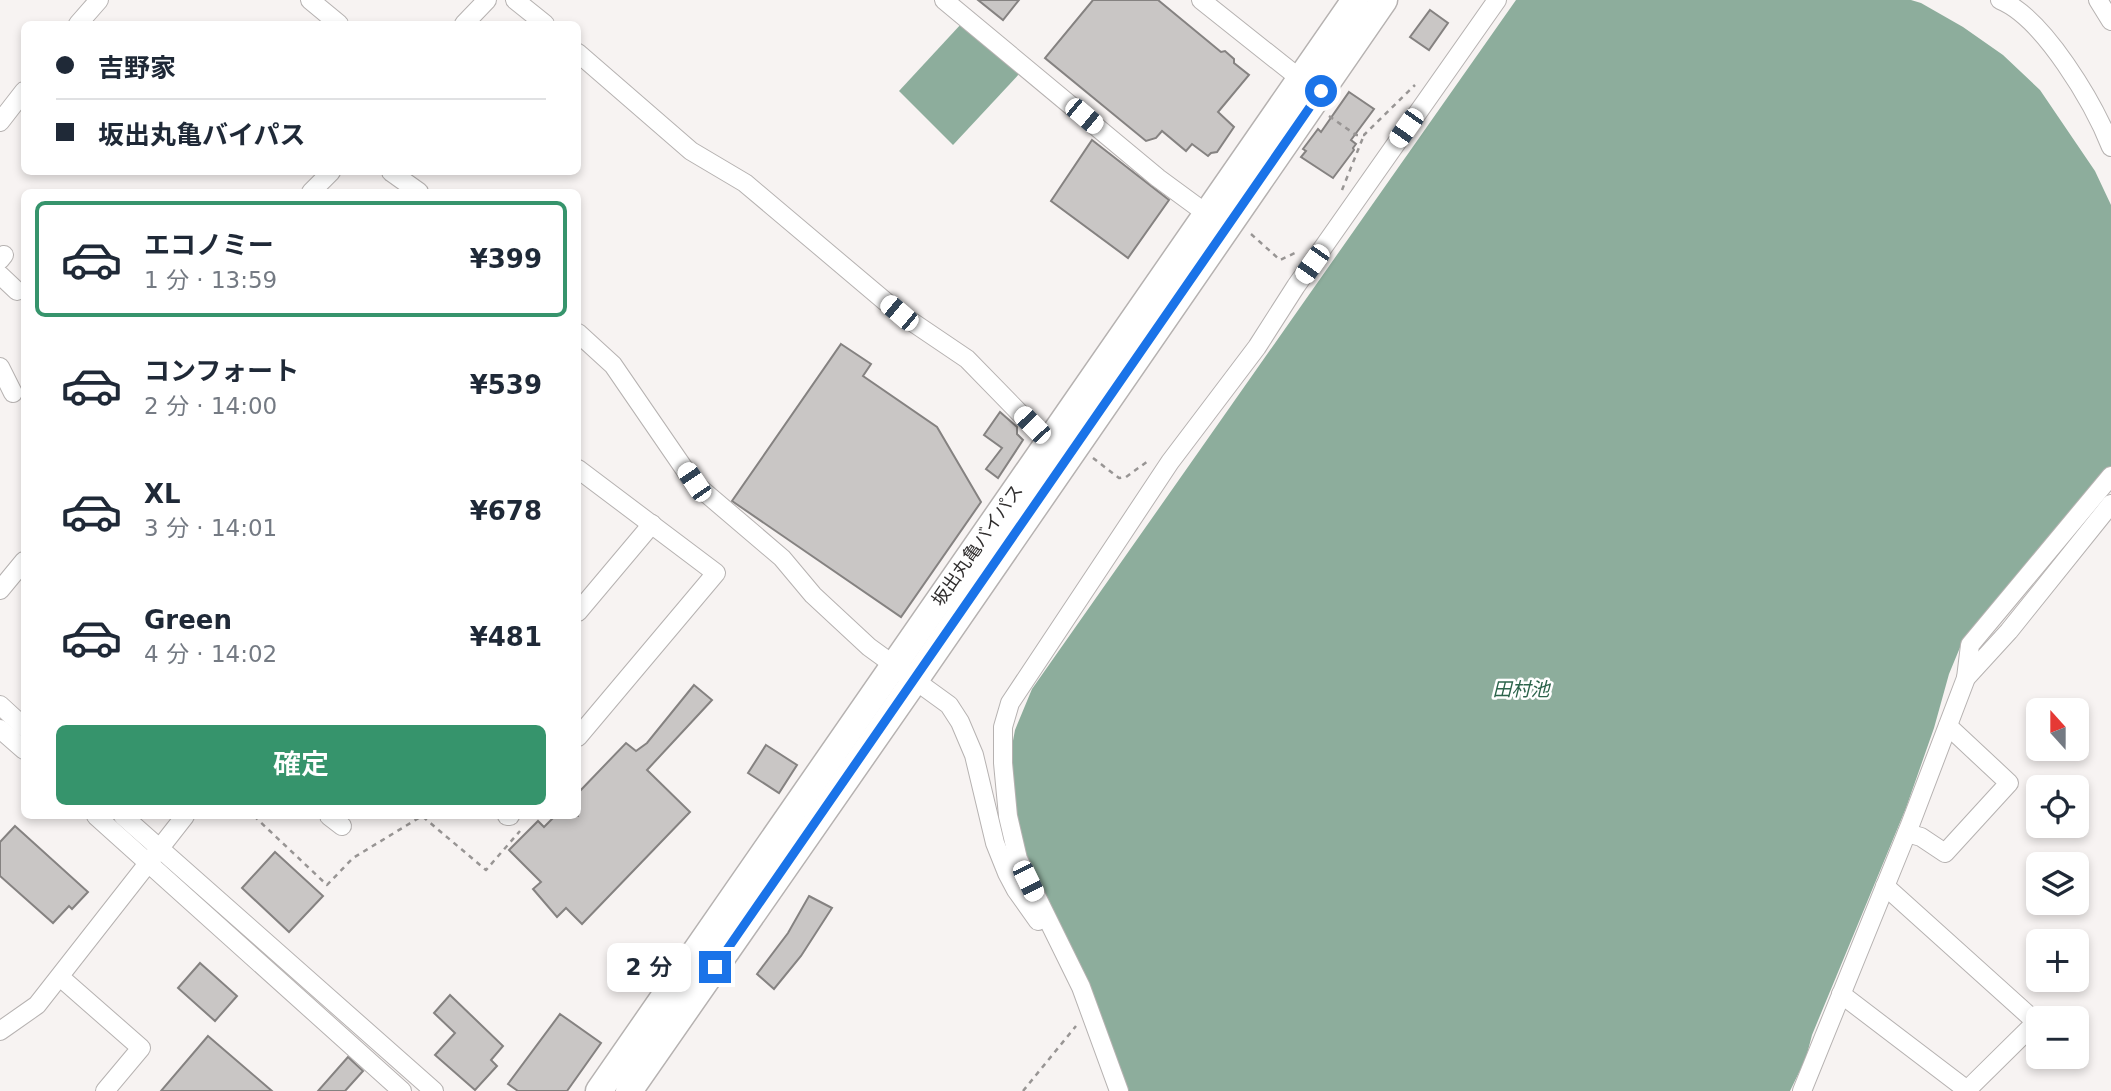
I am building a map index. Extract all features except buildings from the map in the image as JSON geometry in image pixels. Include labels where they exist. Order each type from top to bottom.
[{"type":"highway","name":"坂出丸亀バイパス","points":[[629,1091],[1234,216],[1310,92],[1355,0]]},
{"type":"highway","name":"坂出丸亀バイパス","points":[[599,1091],[1207,214],[1384,0]]},
{"type":"street","points":[[81,21],[99,0]]},
{"type":"street","points":[[310,0],[335,21]]},
{"type":"street","points":[[467,21],[487,0]]},
{"type":"street","points":[[515,0],[541,21]]},
{"type":"street","points":[[944,0],[1158,178],[1207,214]]},
{"type":"street","points":[[1201,0],[1310,92]]},
{"type":"street","points":[[1119,1091],[1081,987],[1018,859],[1008,816],[1003,763],[1003,727],[1010,703],[1174,457],[1257,347],[1497,0]]},
{"type":"street","points":[[2000,0],[2034,26],[2078,80],[2095,109],[2111,147]]},
{"type":"street","points":[[2098,0],[2111,21]]},
{"type":"street","points":[[581,55],[691,151],[745,183],[899,313],[967,359],[1048,442]]},
{"type":"street","points":[[0,122],[21,95]]},
{"type":"street","points":[[314,189],[328,175]]},
{"type":"street","points":[[395,175],[415,189]]},
{"type":"street","points":[[0,275],[17,291]]},
{"type":"street","points":[[581,335],[613,365],[694,482],[782,558],[838,620],[892,666],[940,696],[949,705],[960,722],[974,755],[990,827],[1007,873],[1043,927],[1056,939]]},
{"type":"street","points":[[0,367],[13,393]]},
{"type":"street","points":[[1802,1091],[1948,726],[1966,678],[1970,645],[2111,475]]},
{"type":"street","points":[[581,479],[652,524],[716,572],[581,733]]},
{"type":"street","points":[[1966,678],[2009,631],[2111,504]]},
{"type":"street","points":[[581,608],[652,524]]},
{"type":"street","points":[[0,590],[21,567]]},
{"type":"street","points":[[0,705],[21,724]]},
{"type":"street","points":[[1907,833],[1921,837],[1945,853],[2009,783],[1948,726]]},
{"type":"street","points":[[0,729],[21,747]]},
{"type":"street","points":[[99,819],[402,1091]]},
{"type":"street","points":[[127,819],[434,1091]]},
{"type":"street","points":[[0,1031],[37,1006],[183,819]]},
{"type":"street","points":[[1841,994],[1966,1090],[2036,1022],[1885,886]]},
{"type":"street","points":[[60,977],[141,1048],[106,1091]]},
{"type":"path","points":[[1341,192],[1364,135],[1419,81]]},
{"type":"path","points":[[1310,92],[1356,135],[1364,135]]},
{"type":"path","points":[[1234,216],[1280,260],[1324,241],[1327,243]]},
{"type":"path","points":[[1076,446],[1119,478],[1126,477],[1157,457],[1174,457]]},
{"type":"path","points":[[257,819],[327,885],[353,858],[417,819]]},
{"type":"path","points":[[426,819],[486,870],[523,828],[512,819]]},
{"type":"path","points":[[1023,1091],[1075,1026],[1077,1019]]},
{"type":"water","name":"田村池","points":[[1516,0],[1911,0],[1963,27],[2003,55],[2040,90],[2095,171],[2111,205],[2111,472],[1961,645],[1906,808],[1812,1035],[1806,1058],[1790,1091],[1127,1091],[1034,881],[1014,829],[1006,778],[1015,730],[1032,689]]},
{"type":"water","points":[[962,23],[1020,73],[953,145],[899,91]]},
{"type":"route","points":[[715,967],[1321,91]]}]
